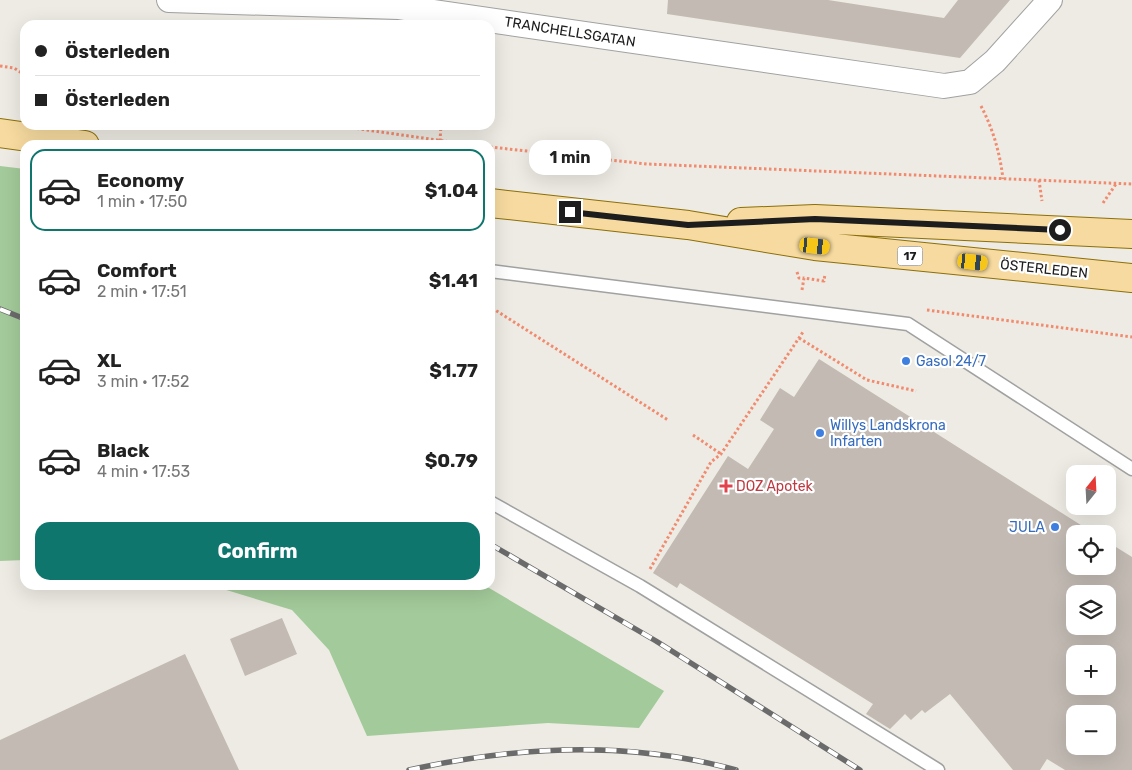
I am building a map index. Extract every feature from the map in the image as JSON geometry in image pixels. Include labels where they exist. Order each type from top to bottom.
[{"type":"main road","points":[[0,133],[50,140]]},
{"type":"main road","name":"ÖSTERLEDEN","points":[[495,204],[688,225],[815,246],[1132,278]]},
{"type":"main road","name":"ÖSTERLEDEN","points":[[688,225],[815,219],[1132,234]]},
{"type":"street","name":"TRANCHELLSGATAN","points":[[168,0],[400,3],[901,81],[944,86],[970,82]]},
{"type":"street","points":[[970,82],[996,61],[1050,0]]},
{"type":"lane","points":[[495,272],[908,324],[1132,468]]},
{"type":"lane","points":[[495,505],[640,586],[938,770]]},
{"type":"path","points":[[0,66],[14,68],[20,72]]},
{"type":"path","points":[[970,82],[989,122],[1001,159],[1003,179]]},
{"type":"path","points":[[366,130],[433,140]]},
{"type":"path","points":[[495,148],[647,164],[1132,184]]},
{"type":"path","points":[[1039,180],[1040,200],[1046,203]]},
{"type":"path","points":[[1098,205],[1104,202],[1116,184]]},
{"type":"path","points":[[918,309],[1132,337]]},
{"type":"path","points":[[495,310],[668,420]]},
{"type":"path","points":[[640,586],[711,462],[721,454],[805,329],[808,312]]},
{"type":"path","points":[[799,338],[867,380],[916,391]]},
{"type":"path","points":[[693,436],[721,454]]},
{"type":"green space","points":[[0,166],[20,168],[20,560],[0,561]]},
{"type":"green space","points":[[226,590],[492,590],[664,691],[639,728],[548,723],[367,736],[329,650],[292,610]]},
{"type":"building","points":[[668,0],[828,0],[944,18],[958,0],[1010,0],[960,58],[667,14]]},
{"type":"building","points":[[819,359],[1081,525],[1066,525],[1066,575],[1116,575],[1116,547],[1132,557],[1132,770],[1065,770],[1047,759],[1040,770],[1013,770],[950,694],[925,713],[922,710],[911,720],[905,714],[890,729],[866,714],[873,704],[680,583],[677,588],[653,573],[728,456],[748,469],[774,429],[760,420],[780,388],[794,397]]},
{"type":"building","points":[[282,618],[297,654],[245,676],[230,639]]},
{"type":"building","points":[[185,654],[239,770],[0,770],[0,740]]},
{"type":"railway","points":[[0,309],[20,317]]},
{"type":"railway","points":[[495,547],[656,641],[860,770]]},
{"type":"railway","points":[[409,770],[491,756],[573,750],[614,750],[655,754],[696,760],[736,770]]},
{"type":"place","name":"Gasol 24/7","points":[[906,361]]},
{"type":"place","name":"Willys Landskrona Infarten","points":[[820,433]]},
{"type":"place","name":"DOZ Apotek","points":[[726,486]]},
{"type":"place","name":"JULA","points":[[1055,527]]},
{"type":"route","points":[[570,212],[688,225],[815,219],[1060,230]]}]
